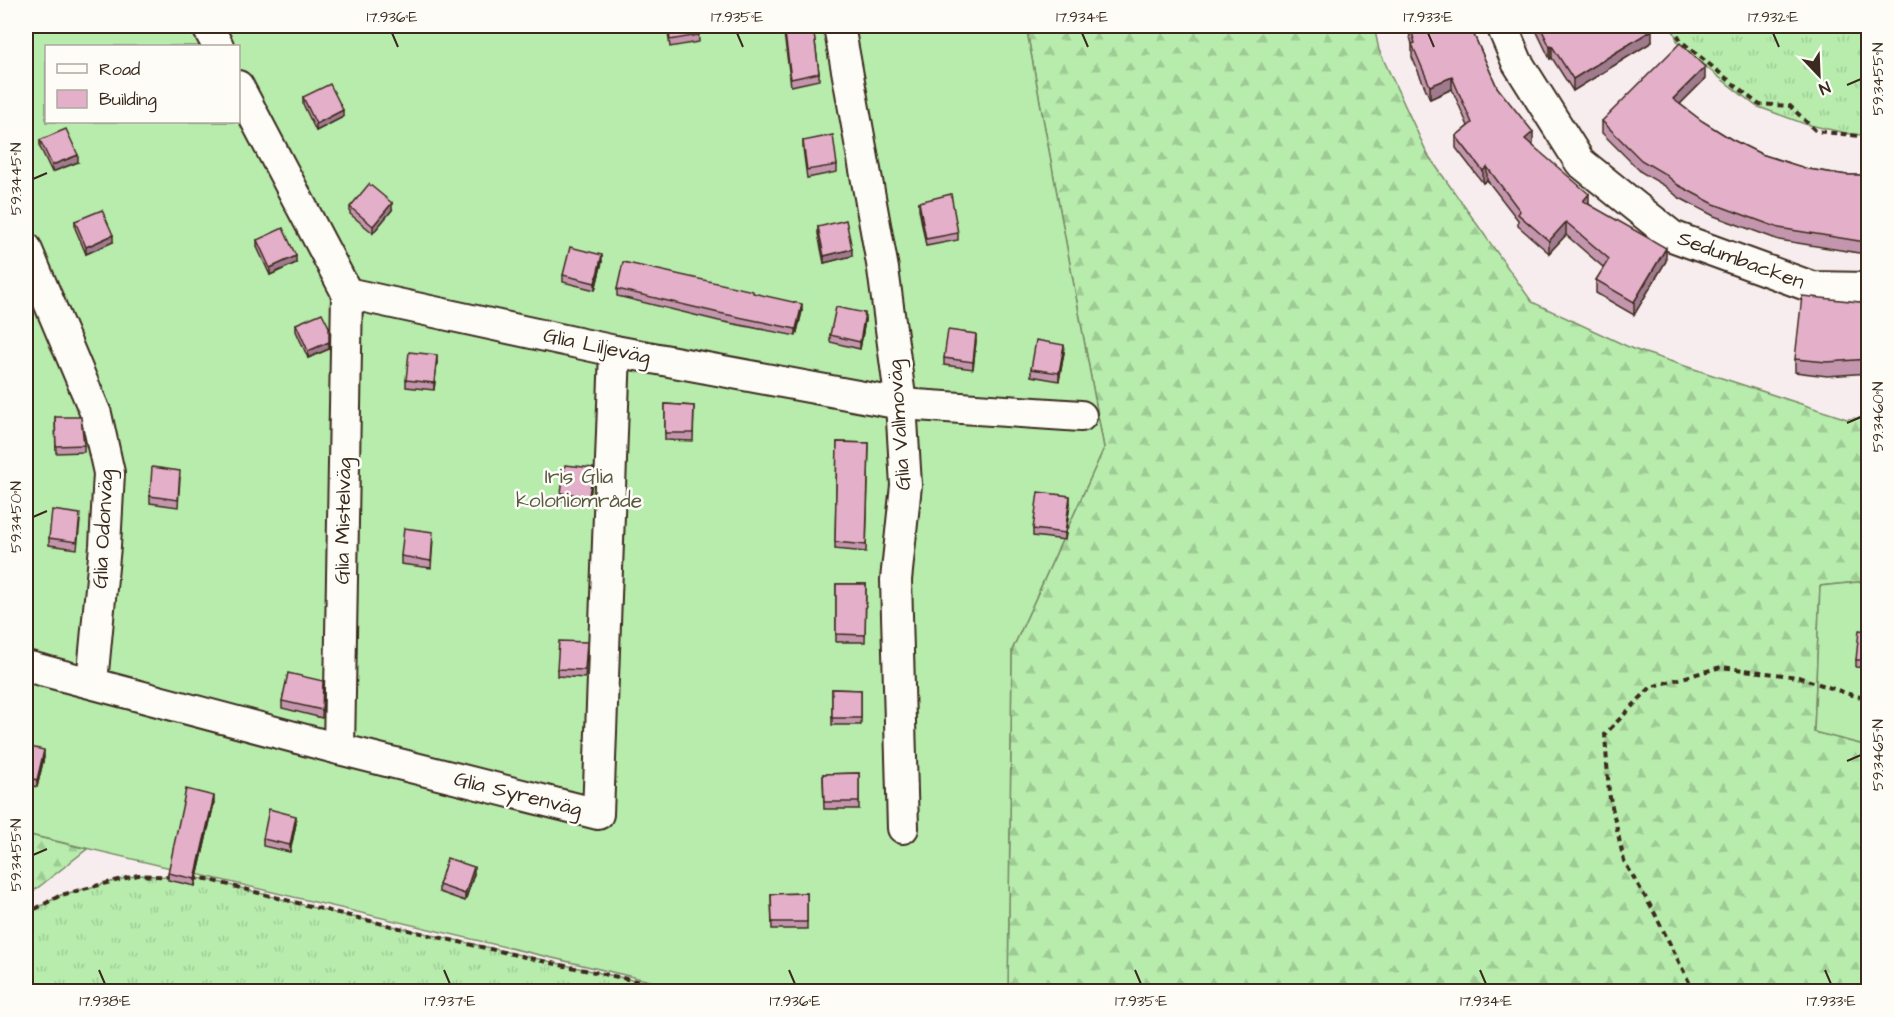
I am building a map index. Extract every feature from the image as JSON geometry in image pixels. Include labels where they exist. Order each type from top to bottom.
[{"type":"street","points":[[207,26],[217,45]]},
{"type":"street","name":"Glia Vallmoväg","points":[[839,26],[883,269],[901,404],[906,485],[896,580],[903,828]]},
{"type":"street","name":"Sedumbacken","points":[[1502,26],[1517,62],[1580,162],[1672,236],[1812,286],[1869,288]]},
{"type":"street","points":[[240,90],[347,293]]},
{"type":"street","name":"Glia Odonväg","points":[[26,248],[96,414],[110,473],[92,682]]},
{"type":"street","name":"Glia Liljeväg","points":[[347,293],[615,351],[901,404],[1081,416]]},
{"type":"street","name":"Glia Mistelväg","points":[[339,749],[347,293]]},
{"type":"street","name":"Glia Syrenväg","points":[[26,666],[339,749],[598,814],[615,351]]},
{"type":"path","points":[[1672,26],[1682,42],[1758,104],[1790,106],[1816,131],[1869,137]]},
{"type":"path","points":[[1694,992],[1624,861],[1609,793],[1605,734],[1651,687],[1721,668],[1798,677],[1855,696],[1869,698]]},
{"type":"path","points":[[26,914],[61,895],[138,875],[207,879],[322,910],[654,985],[658,992]]},
{"type":"green space","name":"Iris Glia koloniområde","points":[[26,26],[1026,26],[1104,448],[1012,650],[1008,991],[727,992],[667,985],[26,834]]},
{"type":"green space","points":[[1026,26],[1374,26],[1379,50],[1428,155],[1532,302],[1633,349],[1847,419],[1868,417],[1868,581],[1820,586],[1814,732],[1868,746],[1868,991],[1008,992],[1012,650],[1104,448]]},
{"type":"green space","points":[[1672,26],[1852,26],[1868,33],[1868,134],[1855,135],[1805,124],[1756,106],[1679,46]]},
{"type":"green space","points":[[1868,581],[1868,746],[1814,732],[1820,586]]},
{"type":"green space","points":[[26,834],[87,849],[26,897]]},
{"type":"green space","points":[[138,875],[207,879],[322,910],[654,985],[659,991],[26,992],[26,914],[61,895]]},
{"type":"green space","points":[[667,985],[727,991],[670,991]]},
{"type":"building","points":[[668,26],[698,26],[699,35],[670,40]]},
{"type":"building","points":[[784,26],[813,26],[819,73],[791,79]]},
{"type":"building","points":[[1410,26],[1470,26],[1497,87],[1533,132],[1525,139],[1589,194],[1583,201],[1666,248],[1634,302],[1596,280],[1609,259],[1566,222],[1549,241],[1518,214],[1520,211],[1487,167],[1483,171],[1456,136],[1472,123],[1452,77],[1430,86],[1412,44],[1415,43]]},
{"type":"building","points":[[1540,26],[1649,26],[1652,30],[1573,79],[1552,46],[1550,47]]},
{"type":"building","points":[[1680,43],[1705,67],[1673,99],[1702,121],[1761,154],[1808,169],[1847,175],[1869,175],[1869,241],[1779,228],[1714,204],[1678,185],[1665,174],[1641,160],[1602,121]]},
{"type":"building","points":[[330,84],[343,110],[316,124],[303,97]]},
{"type":"building","points":[[66,129],[78,155],[52,165],[40,140]]},
{"type":"building","points":[[833,135],[837,165],[807,170],[803,141]]},
{"type":"building","points":[[369,184],[392,203],[373,226],[350,207]]},
{"type":"building","points":[[951,194],[958,233],[926,239],[919,202]]},
{"type":"building","points":[[102,210],[113,235],[86,247],[75,221]]},
{"type":"building","points":[[846,220],[852,249],[824,256],[818,227]]},
{"type":"building","points":[[283,228],[296,256],[270,268],[257,240]]},
{"type":"building","points":[[570,247],[602,255],[595,283],[563,275]]},
{"type":"building","points":[[623,262],[802,304],[796,329],[617,289]]},
{"type":"building","points":[[1802,296],[1869,303],[1869,359],[1827,362],[1795,359]]},
{"type":"building","points":[[836,307],[865,313],[860,342],[830,335]]},
{"type":"building","points":[[322,313],[329,327],[329,342],[308,351],[296,324]]},
{"type":"building","points":[[948,330],[976,334],[973,362],[944,358]]},
{"type":"building","points":[[1036,340],[1064,345],[1059,373],[1031,369]]},
{"type":"building","points":[[409,352],[437,355],[434,383],[406,380]]},
{"type":"building","points":[[665,404],[694,406],[693,433],[665,433]]},
{"type":"building","points":[[55,417],[81,417],[84,445],[56,446]]},
{"type":"building","points":[[837,442],[869,443],[866,545],[835,542]]},
{"type":"building","points":[[565,465],[593,468],[589,496],[561,493]]},
{"type":"building","points":[[152,467],[180,471],[178,500],[150,496]]},
{"type":"building","points":[[1038,492],[1070,496],[1065,533],[1033,529]]},
{"type":"building","points":[[52,510],[80,514],[77,542],[49,538]]},
{"type":"building","points":[[404,528],[433,532],[431,561],[401,556]]},
{"type":"building","points":[[836,584],[866,584],[865,635],[836,634]]},
{"type":"building","points":[[1859,630],[1869,631],[1869,660],[1856,660]]},
{"type":"building","points":[[559,641],[587,642],[585,670],[557,669]]},
{"type":"building","points":[[288,673],[323,681],[322,710],[282,701]]},
{"type":"building","points":[[832,689],[861,690],[861,718],[832,718]]},
{"type":"building","points":[[26,746],[44,750],[37,780],[26,777]]},
{"type":"building","points":[[859,773],[859,802],[824,802],[823,774]]},
{"type":"building","points":[[186,789],[214,796],[195,879],[168,873]]},
{"type":"building","points":[[269,809],[296,816],[290,845],[263,839]]},
{"type":"building","points":[[447,858],[474,867],[465,894],[439,885]]},
{"type":"building","points":[[807,893],[807,922],[772,922],[771,894]]}]
